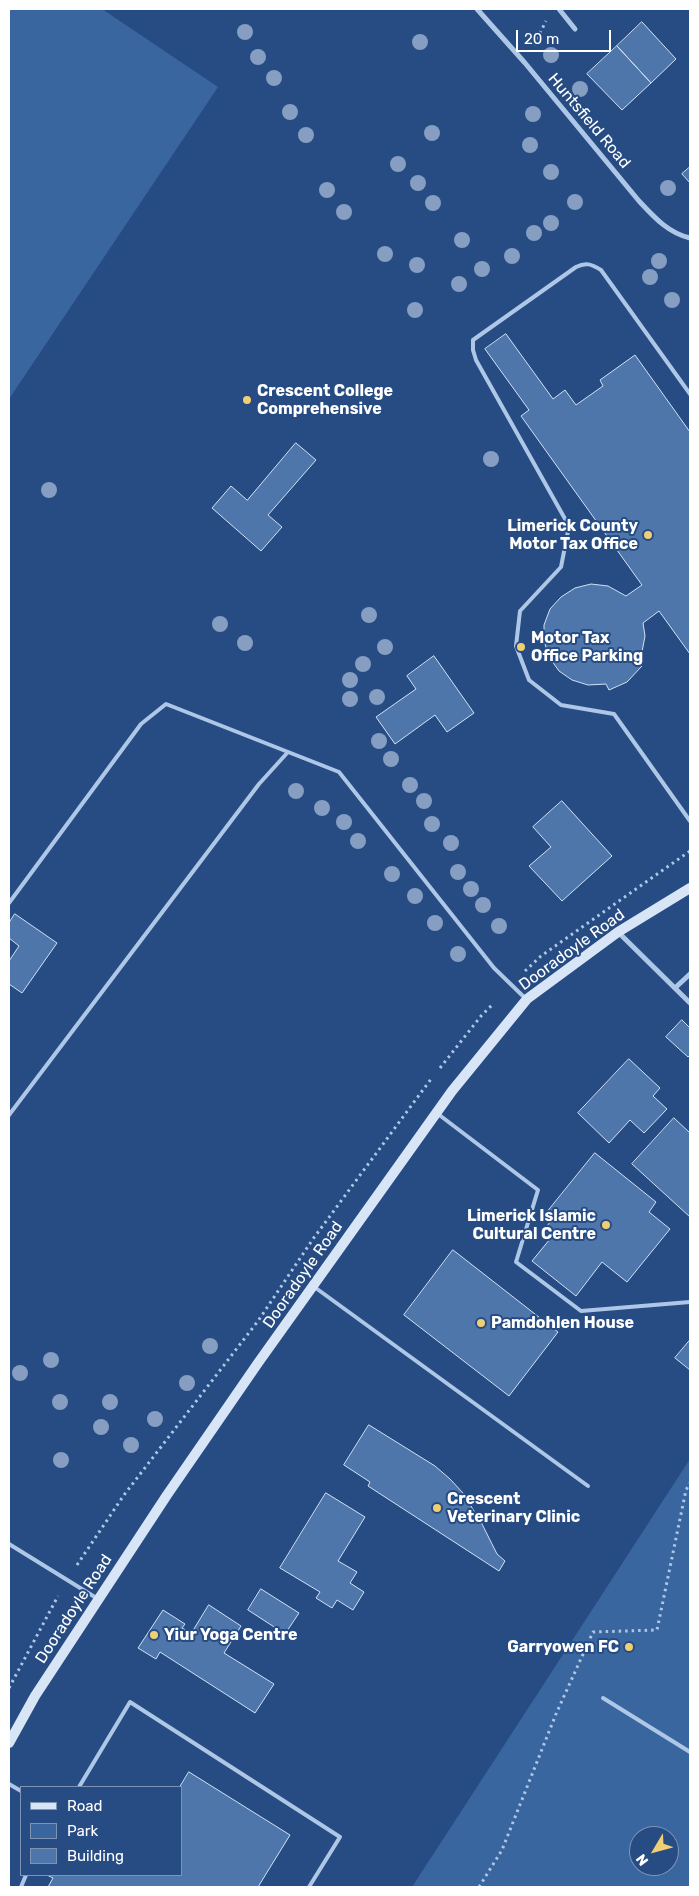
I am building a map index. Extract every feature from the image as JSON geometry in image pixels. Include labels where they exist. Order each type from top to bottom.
[{"type":"main road","name":"Dooradoyle Road","points":[[9,1743],[35,1696],[167,1495],[452,1091],[527,999],[618,932],[690,888]]},
{"type":"street","name":"Huntsfield Road","points":[[478,9],[639,201],[657,220],[678,235],[690,238]]},
{"type":"street","points":[[558,9],[574,29]]},
{"type":"street","points":[[618,932],[690,1003]]},
{"type":"street","points":[[675,988],[690,974]]},
{"type":"lane","points":[[690,394],[601,270],[592,264],[583,264],[576,267],[473,340],[476,360],[569,526],[561,567],[520,610],[516,646],[529,680],[561,705],[614,714],[690,821]]},
{"type":"lane","points":[[9,903],[141,724],[166,704],[339,772],[494,968],[527,999]]},
{"type":"lane","points":[[9,1115],[259,784],[288,752]]},
{"type":"lane","points":[[436,1112],[538,1190],[516,1262],[523,1268],[581,1311],[690,1302]]},
{"type":"lane","points":[[313,1286],[588,1486]]},
{"type":"lane","points":[[9,1544],[98,1599]]},
{"type":"lane","points":[[603,1698],[690,1752]]},
{"type":"lane","points":[[79,1786],[130,1702],[340,1837],[309,1887]]},
{"type":"lane","points":[[9,1784],[20,1790]]},
{"type":"lane","points":[[20,1887],[25,1876]]},
{"type":"path","points":[[525,63],[548,16]]},
{"type":"path","points":[[661,871],[690,851]]},
{"type":"path","points":[[479,1887],[502,1850],[556,1714],[593,1632],[657,1630],[686,1490],[690,1483]]},
{"type":"path","points":[[9,1688],[44,1619]]},
{"type":"green space","points":[[9,9],[102,9],[218,87],[9,399]]},
{"type":"green space","name":"Garryowen FC","points":[[690,1459],[690,1887],[412,1887]]},
{"type":"building","points":[[642,22],[676,59],[651,83],[617,46]]},
{"type":"building","points":[[617,46],[651,83],[622,110],[587,74]]},
{"type":"building","points":[[690,167],[690,183],[682,174]]},
{"type":"building","name":"Limerick County Motor Tax Office","points":[[506,334],[553,399],[565,390],[576,405],[603,386],[600,380],[635,355],[690,432],[690,654],[659,611],[643,623],[645,636],[642,652],[636,662],[642,666],[627,682],[609,690],[606,684],[588,685],[572,680],[559,671],[549,657],[544,641],[544,625],[550,609],[561,597],[575,588],[591,584],[608,586],[626,596],[642,585],[521,416],[529,410],[485,349]]},
{"type":"building","points":[[296,443],[316,460],[268,515],[282,527],[261,551],[212,508],[231,486],[247,500]]},
{"type":"building","points":[[434,656],[474,713],[447,732],[435,715],[395,744],[376,717],[416,689],[407,676]]},
{"type":"building","points":[[562,801],[612,856],[562,901],[529,866],[551,847],[533,827]]},
{"type":"building","points":[[15,914],[57,943],[22,993],[9,984],[9,961],[19,946],[9,938],[9,923]]},
{"type":"building","points":[[682,1020],[690,1028],[690,1055],[688,1057],[666,1037]]},
{"type":"building","points":[[629,1059],[660,1088],[653,1096],[667,1109],[644,1133],[630,1120],[609,1143],[578,1113]]},
{"type":"building","points":[[674,1118],[690,1133],[690,1217],[632,1164]]},
{"type":"building","name":"Limerick Islamic Cultural Centre","points":[[595,1153],[656,1202],[649,1212],[670,1229],[627,1282],[602,1262],[576,1296],[532,1261],[550,1239],[542,1232],[551,1221],[544,1216]]},
{"type":"building","name":"Pamdohlen House","points":[[453,1250],[558,1332],[509,1396],[404,1315]]},
{"type":"building","points":[[690,1340],[690,1370],[675,1358]]},
{"type":"building","name":"Crescent Veterinary Clinic","points":[[369,1425],[435,1466],[463,1493],[482,1524],[497,1554],[505,1561],[499,1571],[368,1486],[370,1482],[344,1465]]},
{"type":"building","points":[[326,1493],[365,1517],[338,1561],[357,1572],[350,1583],[364,1592],[353,1610],[337,1600],[332,1608],[316,1598],[320,1592],[280,1568]]},
{"type":"building","points":[[261,1589],[299,1613],[285,1634],[248,1610]]},
{"type":"building","points":[[209,1605],[241,1626],[224,1653],[274,1684],[255,1713],[160,1652],[156,1659],[138,1648],[163,1610],[185,1624],[182,1628],[191,1633]]},
{"type":"building","points":[[189,1772],[290,1835],[258,1887],[48,1887],[53,1878],[49,1876],[182,1876],[181,1786]]},
{"type":"place","name":"Crescent College Comprehensive","points":[[247,400]]},
{"type":"place","name":"Limerick County Motor Tax Office","points":[[648,535]]},
{"type":"place","name":"Motor Tax Office Parking","points":[[521,647]]},
{"type":"place","name":"Limerick Islamic Cultural Centre","points":[[606,1225]]},
{"type":"place","name":"Pamdohlen House","points":[[481,1323]]},
{"type":"place","name":"Crescent Veterinary Clinic","points":[[437,1508]]},
{"type":"place","name":"Yiur Yoga Centre","points":[[154,1635]]},
{"type":"place","name":"Garryowen FC","points":[[629,1647]]}]
